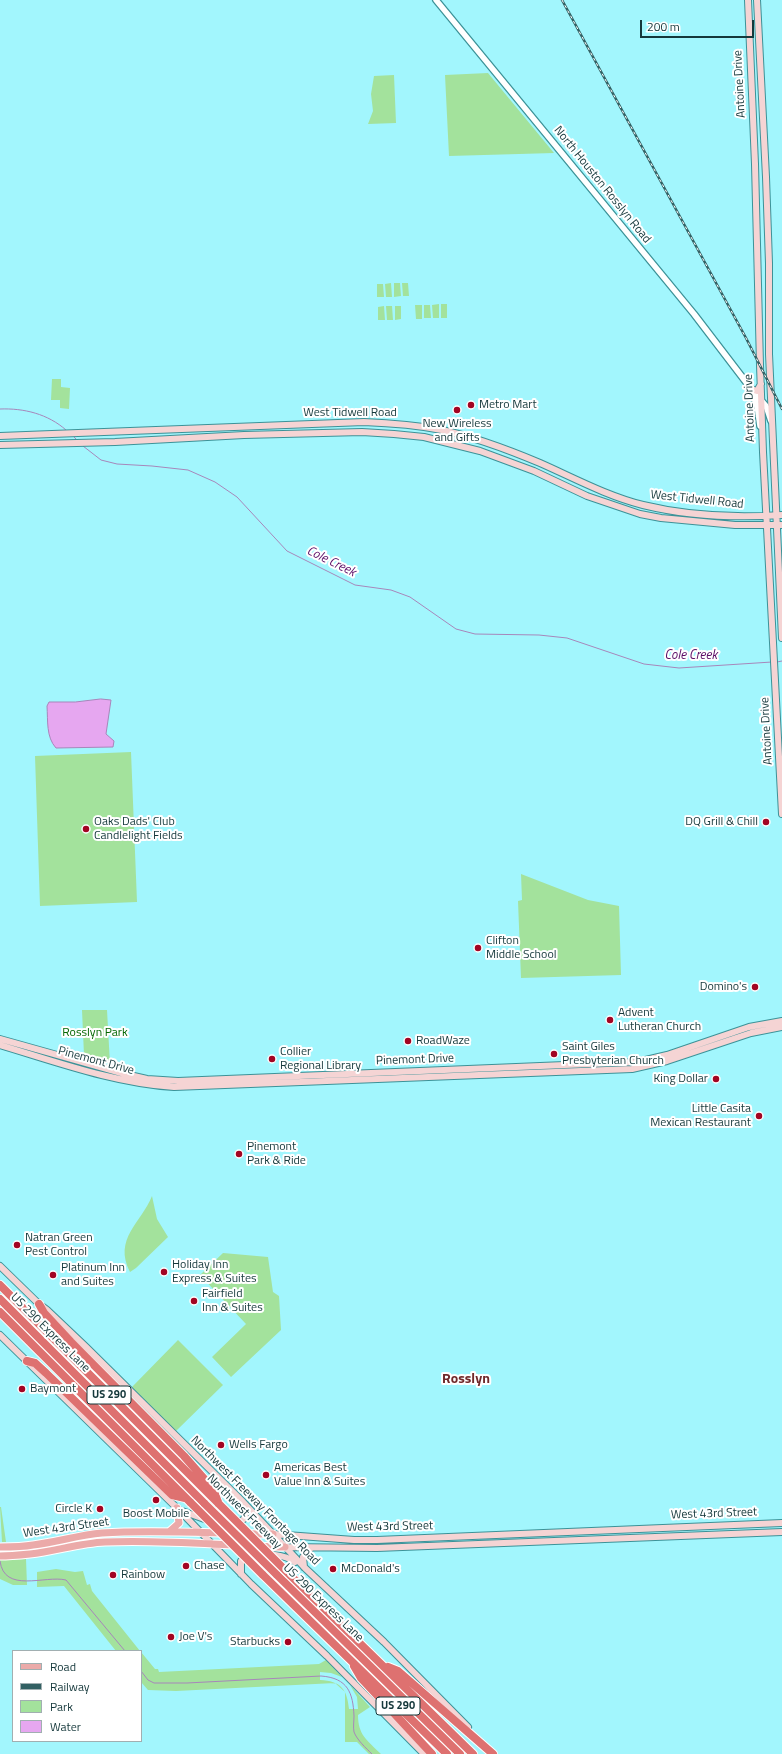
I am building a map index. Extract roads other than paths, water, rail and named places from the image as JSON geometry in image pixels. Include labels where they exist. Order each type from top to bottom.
[{"type":"highway","name":"Northwest Freeway","points":[[0,1285],[290,1575],[384,1665],[473,1754]]},
{"type":"highway","name":"US 290 Express Lane","points":[[0,1299],[205,1504],[460,1754]]},
{"type":"highway","points":[[39,1304],[44,1313],[71,1342],[184,1456],[213,1489],[219,1504]]},
{"type":"highway","name":"US 290","points":[[0,1312],[188,1501],[447,1754]]},
{"type":"highway","points":[[27,1361],[35,1363],[46,1373],[172,1495],[188,1501]]},
{"type":"highway","points":[[349,1657],[361,1678],[432,1754]]},
{"type":"highway","points":[[384,1665],[398,1671],[493,1754]]},
{"type":"main road","name":"Antoine Drive","points":[[748,0],[757,218],[760,384],[774,669],[780,731],[782,814]]},
{"type":"main road","name":"Antoine Drive","points":[[757,0],[766,178],[769,263],[769,354],[779,516],[782,638]]},
{"type":"main road","points":[[750,388],[756,390],[760,384]]},
{"type":"main road","name":"West Tidwell Road","points":[[0,436],[364,422],[400,424],[444,431],[482,442],[538,462],[591,488],[643,505],[683,512],[742,517],[779,516]]},
{"type":"main road","points":[[340,423],[341,433]]},
{"type":"main road","points":[[244,435],[245,426]]},
{"type":"main road","points":[[177,430],[177,439]]},
{"type":"main road","name":"West Tidwell Road","points":[[0,445],[177,439],[244,435],[370,432],[424,437],[480,451],[534,471],[587,496],[640,514],[695,522],[735,525],[779,525]]},
{"type":"main road","points":[[15,435],[16,444]]},
{"type":"main road","points":[[763,452],[774,452]]},
{"type":"main road","points":[[534,471],[538,462]]},
{"type":"main road","name":"Pinemont Drive","points":[[0,1039],[37,1053],[119,1079],[147,1085],[174,1087],[637,1065],[732,1036],[764,1023],[782,1021]]},
{"type":"main road","name":"Pinemont Drive","points":[[732,1036],[782,1027]]},
{"type":"main road","name":"Pinemont Drive","points":[[0,1045],[37,1053]]},
{"type":"main road","name":"Northwest Freeway Frontage Road","points":[[0,1266],[86,1347],[273,1534],[305,1568],[384,1642],[493,1754]]},
{"type":"main road","points":[[0,1335],[179,1509],[201,1534],[424,1754]]},
{"type":"main road","points":[[179,1509],[210,1521],[239,1523],[245,1518],[245,1506]]},
{"type":"main road","points":[[165,1541],[167,1531],[179,1523],[179,1509]]},
{"type":"main road","name":"West 43rd Street","points":[[0,1547],[33,1545],[86,1535],[167,1531],[201,1534],[273,1534],[377,1540],[782,1523]]},
{"type":"main road","points":[[675,1527],[675,1536]]},
{"type":"main road","points":[[127,1541],[131,1537],[139,1536],[147,1532]]},
{"type":"main road","name":"West 43rd Street","points":[[0,1556],[30,1554],[86,1544],[127,1541],[165,1541],[212,1545],[338,1548],[782,1532]]},
{"type":"main road","points":[[86,1535],[86,1544]]},
{"type":"main road","points":[[323,1538],[324,1543],[338,1548]]},
{"type":"main road","points":[[305,1568],[303,1557],[311,1548]]},
{"type":"main road","points":[[241,1574],[241,1561],[249,1554],[288,1557],[305,1568]]},
{"type":"street","name":"North Houston Rosslyn Road","points":[[436,0],[694,314],[750,388],[766,406],[773,429]]},
{"type":"street","name":"North Houston Rosslyn Road","points":[[750,388],[757,405],[763,438]]},
{"type":"water","points":[[101,699],[111,700],[106,734],[114,741],[113,747],[56,748],[49,734],[48,728],[47,706],[49,702],[75,702]]},
{"type":"waterway","name":"Cole Creek","points":[[0,409],[35,413],[59,424],[66,430]]},
{"type":"waterway","name":"Cole Creek","points":[[73,436],[78,441]]},
{"type":"waterway","name":"Cole Creek","points":[[83,446],[101,460],[117,464],[188,470],[215,482],[237,497],[287,551],[355,585],[391,590],[410,597],[456,629],[475,634],[539,635],[567,638],[644,664],[679,668],[772,662]]},
{"type":"waterway","name":"Cole Creek","points":[[777,662],[782,661]]},
{"type":"waterway","points":[[0,1561],[3,1571],[9,1577],[17,1580],[66,1580],[124,1650]]},
{"type":"waterway","points":[[142,1672],[148,1680],[154,1683],[187,1683],[321,1676],[330,1677],[343,1683],[347,1688],[352,1700],[355,1735],[372,1754]]},
{"type":"railway","points":[[562,0],[746,338],[782,409]]},
{"type":"place","name":"Metro Mart","points":[[471,405]]},
{"type":"place","name":"New Wireless and Gifts","points":[[457,410]]},
{"type":"place","name":"DQ Grill & Chill","points":[[766,822]]},
{"type":"place","name":"Oaks Dads' Club Candlelight Fields","points":[[86,829]]},
{"type":"place","name":"Clifton Middle School","points":[[478,948]]},
{"type":"place","name":"Domino's","points":[[755,987]]},
{"type":"place","name":"Advent Lutheran Church","points":[[610,1020]]},
{"type":"place","name":"RoadWaze","points":[[408,1041]]},
{"type":"place","name":"Saint Giles Presbyterian Church","points":[[554,1054]]},
{"type":"place","name":"Collier Regional Library","points":[[272,1059]]},
{"type":"place","name":"King Dollar","points":[[716,1079]]},
{"type":"place","name":"Little Casita Mexican Restaurant","points":[[759,1116]]},
{"type":"place","name":"Pinemont Park & Ride","points":[[239,1154]]},
{"type":"place","name":"Natran Green Pest Control","points":[[17,1245]]},
{"type":"place","name":"Holiday Inn Express & Suites","points":[[164,1272]]},
{"type":"place","name":"Platinum Inn and Suites","points":[[53,1275]]},
{"type":"place","name":"Fairfield Inn & Suites","points":[[194,1301]]},
{"type":"place","name":"Baymont","points":[[22,1389]]},
{"type":"place","name":"Wells Fargo","points":[[221,1445]]},
{"type":"place","name":"Americas Best Value Inn & Suites","points":[[266,1475]]},
{"type":"place","name":"Boost Mobile","points":[[156,1500]]},
{"type":"place","name":"Circle K","points":[[100,1509]]},
{"type":"place","name":"Chase","points":[[186,1566]]},
{"type":"place","name":"McDonald's","points":[[333,1569]]},
{"type":"place","name":"Rainbow","points":[[113,1575]]},
{"type":"place","name":"Joe V's","points":[[171,1637]]},
{"type":"place","name":"Starbucks","points":[[288,1642]]},
{"type":"district","name":"Rosslyn","points":[[466,1380]]},
{"type":"park label","name":"Rosslyn Park","points":[[95,1033]]}]
